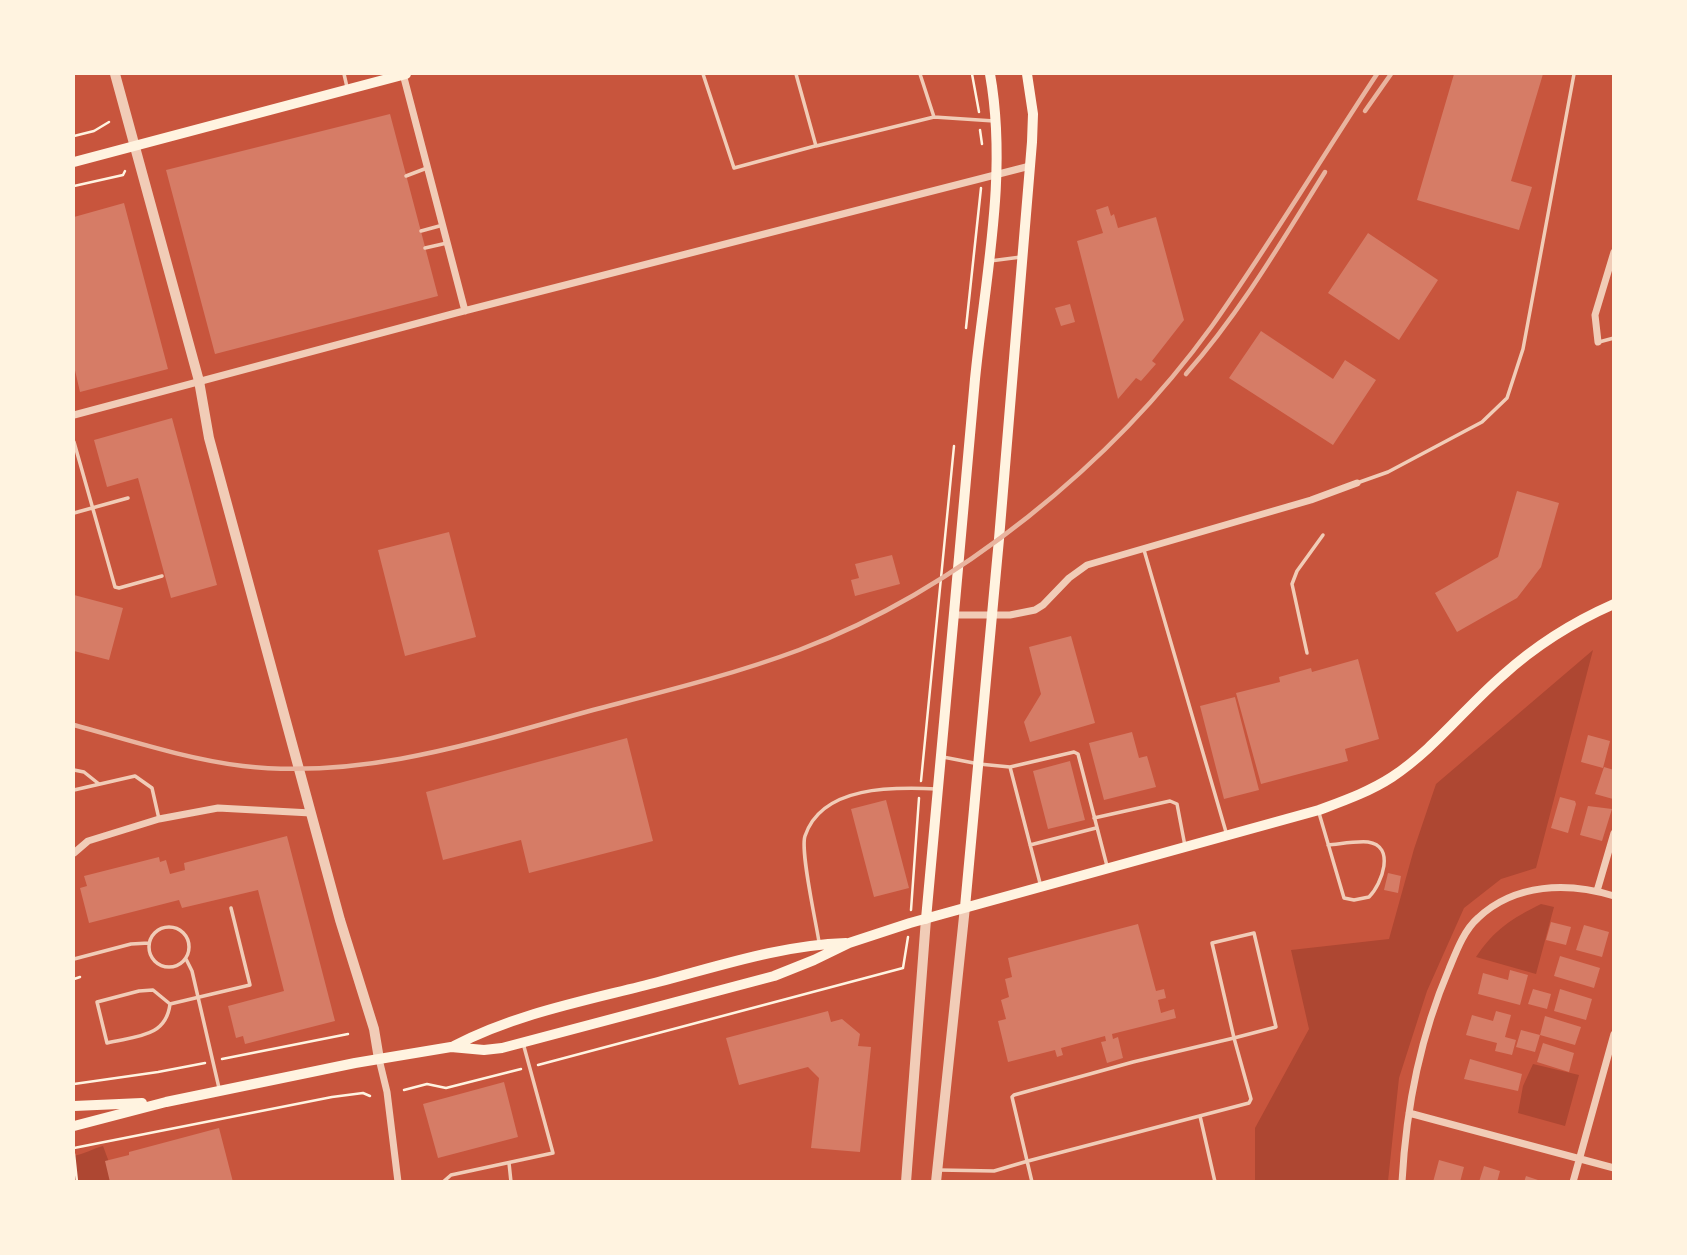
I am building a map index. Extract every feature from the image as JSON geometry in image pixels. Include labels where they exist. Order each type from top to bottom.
[{"type":"main road","points":[[74,162],[405,74]]},
{"type":"main road","points":[[926,919],[975,379],[997,175],[998,122],[990,74]]},
{"type":"main road","points":[[965,907],[1030,166],[1033,114],[1027,74]]},
{"type":"main road","points":[[74,1126],[166,1102],[379,1059],[451,1047],[484,1050],[523,1043],[774,976],[849,943],[965,907],[1319,810],[1390,778],[1432,746],[1516,664],[1567,628],[1614,604]]},
{"type":"main road","points":[[451,1047],[485,1030],[520,1018],[772,952],[820,944],[849,943]]},
{"type":"main road","points":[[74,1106],[166,1102]]},
{"type":"street","points":[[115,74],[199,381],[209,438],[340,920],[374,1029],[387,1092],[398,1181]]},
{"type":"street","points":[[405,74],[466,311]]},
{"type":"street","points":[[74,415],[1030,166]]},
{"type":"street","points":[[1598,342],[1595,315],[1614,251]]},
{"type":"street","points":[[954,615],[1023,614],[1043,605],[1069,578],[1087,565],[1311,500],[1357,483]]},
{"type":"street","points":[[74,853],[88,841],[159,819],[218,808],[311,813]]},
{"type":"street","points":[[1597,891],[1614,833]]},
{"type":"street","points":[[1402,1181],[1409,1113],[1425,1032],[1453,959],[1477,918],[1530,889],[1566,887],[1614,896]]},
{"type":"street","points":[[936,1181],[965,907]]},
{"type":"street","points":[[906,1181],[926,919]]},
{"type":"street","points":[[1573,1181],[1614,1034]]},
{"type":"street","points":[[1409,1113],[1614,1168]]},
{"type":"lane","points":[[344,74],[347,89]]},
{"type":"lane","points":[[703,74],[734,168],[934,117],[998,122]]},
{"type":"lane","points":[[796,74],[816,146]]},
{"type":"lane","points":[[920,74],[934,117]]},
{"type":"lane","points":[[1357,483],[1388,472],[1482,422],[1507,398],[1523,349],[1574,74]]},
{"type":"lane","points":[[406,176],[428,168]]},
{"type":"lane","points":[[421,231],[443,225]]},
{"type":"lane","points":[[425,248],[447,243]]},
{"type":"lane","points":[[988,261],[1022,257]]},
{"type":"lane","points":[[1598,342],[1614,338]]},
{"type":"lane","points":[[74,442],[115,587],[162,576]]},
{"type":"lane","points":[[74,513],[128,498]]},
{"type":"lane","points":[[1307,653],[1292,584],[1297,571],[1323,535]]},
{"type":"lane","points":[[1144,548],[1227,836]]},
{"type":"lane","points":[[941,757],[1010,767],[1074,752],[1078,754],[1108,869]]},
{"type":"lane","points":[[1010,767],[1041,887]]},
{"type":"lane","points":[[74,769],[84,772],[99,784]]},
{"type":"lane","points":[[74,790],[135,776],[152,788],[159,819]]},
{"type":"lane","points":[[820,944],[810,893],[804,838],[815,817],[831,802],[864,792],[892,788],[937,789]]},
{"type":"lane","points":[[1094,818],[1170,801],[1177,804],[1186,848]]},
{"type":"lane","points":[[1319,810],[1328,845],[1343,898],[1354,900],[1369,897],[1378,884],[1384,864],[1384,855],[1378,847],[1369,842],[1328,845]]},
{"type":"lane","points":[[1031,845],[1097,827]]},
{"type":"lane","points":[[170,1004],[250,985],[231,908]]},
{"type":"lane","points":[[186,958],[174,967],[161,966],[151,957],[151,937],[167,927],[179,930],[187,940],[189,946],[186,958],[192,971],[220,1093]]},
{"type":"lane","points":[[937,1170],[994,1171],[1028,1161],[1249,1103],[1251,1099],[1234,1038],[1212,943],[1254,933],[1276,1027],[1234,1038],[1133,1062],[1014,1095],[1012,1097],[1028,1161],[1032,1181]]},
{"type":"lane","points":[[74,959],[131,944],[149,943]]},
{"type":"lane","points":[[153,990],[170,1004],[169,1017],[157,1030],[107,1043],[97,1002],[153,990]]},
{"type":"lane","points":[[443,1181],[450,1175],[553,1153],[523,1043]]},
{"type":"lane","points":[[1200,1116],[1215,1181]]},
{"type":"lane","points":[[509,1163],[511,1181]]},
{"type":"path","points":[[74,136],[94,131],[109,122]]},
{"type":"path","points":[[74,186],[123,176],[125,171]]},
{"type":"path","points":[[966,333],[980,197]]},
{"type":"path","points":[[912,890],[955,442]]},
{"type":"path","points":[[404,1090],[427,1084],[446,1088],[904,966]]},
{"type":"path","points":[[74,979],[80,976]]},
{"type":"path","points":[[74,1149],[331,1097],[363,1093],[370,1096]]},
{"type":"path","points":[[74,1154],[77,1181]]},
{"type":"shaded area","points":[[1593,650],[1536,868],[1501,879],[1464,908],[1427,991],[1399,1078],[1388,1181],[1255,1181],[1255,1128],[1309,1029],[1291,950],[1389,939],[1414,849],[1436,784]]},
{"type":"shaded area","points":[[1541,904],[1554,907],[1536,974],[1476,957],[1504,926]]},
{"type":"shaded area","points":[[1533,1064],[1579,1075],[1565,1126],[1518,1113],[1523,1086]]},
{"type":"shaded area","points":[[103,1146],[116,1181],[74,1182],[74,1156]]},
{"type":"building","points":[[1454,74],[1543,74],[1511,181],[1532,187],[1519,230],[1417,200]]},
{"type":"building","points":[[390,114],[438,296],[215,354],[166,170]]},
{"type":"building","points":[[124,203],[168,369],[80,392],[74,366],[74,217]]},
{"type":"building","points":[[1108,206],[1111,216],[1114,214],[1118,228],[1156,217],[1184,320],[1152,361],[1156,364],[1141,381],[1136,378],[1118,399],[1077,241],[1103,233],[1096,210]]},
{"type":"building","points":[[1368,233],[1438,280],[1399,340],[1328,293]]},
{"type":"building","points":[[1070,304],[1075,322],[1061,326],[1055,308]]},
{"type":"building","points":[[1261,331],[1333,379],[1345,360],[1376,380],[1333,445],[1229,378]]},
{"type":"building","points":[[172,418],[217,585],[171,598],[138,478],[107,487],[94,440]]},
{"type":"building","points":[[1517,491],[1559,503],[1541,567],[1517,598],[1457,632],[1435,593],[1498,557]]},
{"type":"building","points":[[449,532],[476,637],[405,656],[378,550]]},
{"type":"building","points":[[892,555],[900,584],[855,596],[851,580],[859,578],[855,564]]},
{"type":"building","points":[[74,595],[123,608],[109,660],[74,651]]},
{"type":"building","points":[[1071,636],[1095,723],[1030,742],[1024,722],[1041,694],[1029,647]]},
{"type":"building","points":[[1358,659],[1379,739],[1345,749],[1348,761],[1261,784],[1236,693],[1280,682],[1279,677],[1311,668],[1312,672]]},
{"type":"building","points":[[1235,697],[1259,790],[1224,799],[1200,706]]},
{"type":"building","points":[[1132,732],[1139,758],[1147,756],[1156,787],[1104,800],[1089,743]]},
{"type":"building","points":[[1588,735],[1610,741],[1603,768],[1581,762]]},
{"type":"building","points":[[627,738],[653,841],[529,873],[521,840],[443,860],[426,792]]},
{"type":"building","points":[[1070,761],[1085,820],[1048,829],[1033,771]]},
{"type":"building","points":[[1604,767],[1614,770],[1613,799],[1595,794]]},
{"type":"building","points":[[1560,797],[1575,801],[1576,804],[1568,833],[1551,828]]},
{"type":"building","points":[[886,800],[909,888],[874,897],[851,809]]},
{"type":"building","points":[[1588,806],[1612,809],[1602,841],[1580,835]]},
{"type":"building","points":[[287,836],[335,1021],[245,1044],[243,1036],[236,1038],[228,1006],[284,991],[258,890],[182,908],[179,900],[89,923],[80,888],[87,886],[84,876],[159,857],[160,862],[166,860],[170,874],[185,870],[184,863]]},
{"type":"building","points":[[1388,873],[1401,876],[1398,893],[1384,890]]},
{"type":"building","points":[[1551,922],[1571,927],[1566,945],[1546,940]]},
{"type":"building","points":[[1138,924],[1156,991],[1164,989],[1166,998],[1158,1000],[1161,1013],[1174,1009],[1176,1018],[1112,1034],[1113,1039],[1118,1037],[1123,1058],[1107,1063],[1101,1042],[1106,1041],[1105,1036],[1061,1048],[1063,1055],[1057,1057],[1055,1050],[1008,1062],[998,1021],[1006,1019],[1001,1000],[1009,997],[1005,979],[1012,977],[1008,958]]},
{"type":"building","points":[[1584,925],[1609,932],[1602,957],[1576,950]]},
{"type":"building","points":[[1560,956],[1600,968],[1594,988],[1554,976]]},
{"type":"building","points":[[1510,970],[1528,975],[1520,1005],[1478,994],[1483,973],[1508,980]]},
{"type":"building","points":[[1533,989],[1551,994],[1547,1009],[1528,1004]]},
{"type":"building","points":[[1560,989],[1592,999],[1586,1020],[1554,1011]]},
{"type":"building","points":[[828,1011],[831,1022],[842,1019],[860,1034],[858,1046],[871,1047],[860,1152],[811,1148],[819,1078],[808,1067],[739,1085],[726,1038]]},
{"type":"building","points":[[1496,1011],[1511,1015],[1505,1037],[1516,1040],[1512,1055],[1495,1051],[1497,1043],[1466,1035],[1472,1015],[1493,1021]]},
{"type":"building","points":[[1545,1016],[1581,1027],[1575,1045],[1540,1035]]},
{"type":"building","points":[[1521,1030],[1540,1035],[1535,1052],[1516,1047]]},
{"type":"building","points":[[1543,1043],[1574,1053],[1569,1072],[1537,1062]]},
{"type":"building","points":[[1470,1059],[1522,1074],[1518,1091],[1464,1079]]},
{"type":"building","points":[[504,1082],[518,1137],[438,1158],[423,1104]]},
{"type":"building","points":[[219,1128],[233,1182],[110,1182],[105,1161]]},
{"type":"building","points":[[1439,1160],[1464,1167],[1460,1182],[1433,1182]]},
{"type":"building","points":[[1484,1166],[1500,1171],[1497,1182],[1479,1182]]},
{"type":"building","points":[[1526,1176],[1541,1181],[1541,1182],[1524,1182]]},
{"type":"railway","points":[[74,725],[179,754],[243,766],[288,769],[377,763],[464,745],[723,675],[799,650],[858,624],[917,593],[1028,517],[1080,473],[1128,426],[1172,377],[1212,326],[1377,74]]},
{"type":"railway","points":[[1365,111],[1391,74]]},
{"type":"railway","points":[[1186,374],[1242,301],[1325,172]]}]
